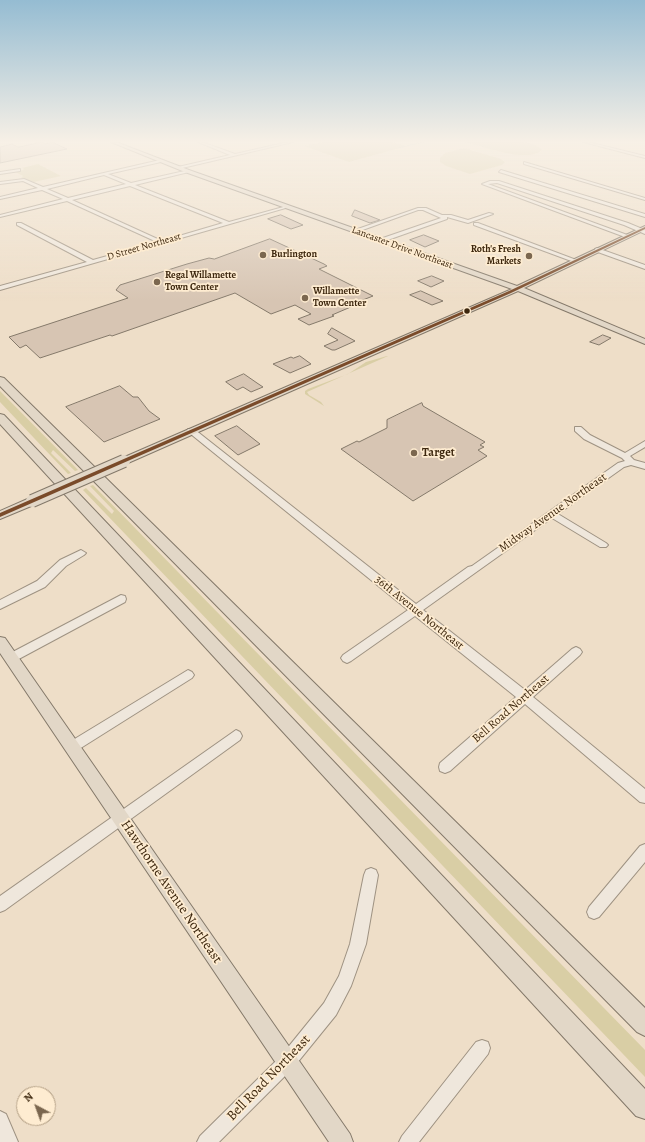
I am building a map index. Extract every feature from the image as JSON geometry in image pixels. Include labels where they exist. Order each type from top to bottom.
[{"type":"highway","points":[[0,380],[645,1024]]},
{"type":"highway","points":[[0,417],[645,1107]]},
{"type":"main road","name":"Lancaster Drive Northeast","points":[[254,195],[517,288],[645,342]]},
{"type":"main road","points":[[0,515],[269,398],[517,288],[627,236],[643,230]]},
{"type":"main road","name":"Hawthorne Avenue Northeast","points":[[0,642],[342,1142]]},
{"type":"street","points":[[0,198],[11,195]]},
{"type":"street","points":[[57,195],[161,242]]},
{"type":"street","points":[[0,216],[87,195]]},
{"type":"street","points":[[156,195],[227,224]]},
{"type":"street","points":[[516,195],[538,203],[540,206],[627,236]]},
{"type":"street","points":[[534,195],[643,230]]},
{"type":"street","points":[[578,195],[645,216]]},
{"type":"street","points":[[633,195],[645,199]]},
{"type":"street","points":[[538,203],[549,200]]},
{"type":"street","name":"D Street Northeast","points":[[0,288],[287,207]]},
{"type":"street","points":[[355,231],[421,209],[444,217]]},
{"type":"street","points":[[382,240],[444,217],[451,216],[468,222],[491,214]]},
{"type":"street","points":[[595,224],[608,218]]},
{"type":"street","points":[[19,224],[92,262]]},
{"type":"street","points":[[476,224],[576,261]]},
{"type":"street","points":[[597,250],[645,267]]},
{"type":"street","points":[[578,429],[591,439],[628,459],[645,466]]},
{"type":"street","name":"36th Avenue Northeast","points":[[191,431],[525,697],[645,797]]},
{"type":"street","name":"Midway Avenue Northeast","points":[[347,658],[621,465],[645,442]]},
{"type":"street","points":[[552,514],[603,545]]},
{"type":"street","points":[[0,605],[41,584],[63,563],[81,553]]},
{"type":"street","points":[[11,658],[121,600]]},
{"type":"street","name":"Bell Road Northeast","points":[[445,767],[576,652]]},
{"type":"street","points":[[72,747],[188,675]]},
{"type":"street","points":[[0,905],[236,736]]},
{"type":"street","points":[[594,912],[645,851]]},
{"type":"street","name":"Bell Road Northeast","points":[[206,1142],[287,1062],[325,1015],[342,987],[358,944],[371,875]]},
{"type":"street","points":[[408,1142],[482,1048]]},
{"type":"street","points":[[0,1120],[9,1142]]},
{"type":"shaded area","points":[[388,356],[349,373],[366,362]]},
{"type":"shaded area","points":[[345,375],[307,392],[324,406],[305,394],[305,391],[308,389]]},
{"type":"shaded area","points":[[0,391],[78,470],[75,471],[53,450],[51,453],[71,473],[68,474],[0,402]]},
{"type":"shaded area","points":[[93,485],[645,1050],[645,1077],[83,490],[86,488],[112,514],[114,511],[90,486]]},
{"type":"building","points":[[355,210],[380,220],[370,223],[352,216]]},
{"type":"building","points":[[281,215],[303,225],[291,229],[268,219]]},
{"type":"building","points":[[424,235],[439,241],[425,247],[410,240]]},
{"type":"building","name":"Willamette Town Center","points":[[270,239],[324,264],[327,266],[319,269],[373,296],[350,305],[353,306],[332,315],[334,316],[309,325],[298,319],[311,314],[295,305],[271,314],[235,293],[112,336],[110,335],[40,358],[26,345],[20,348],[9,337],[128,298],[116,290],[120,285],[187,264],[209,258],[214,259]]},
{"type":"building","points":[[432,276],[444,281],[431,287],[418,281]]},
{"type":"building","points":[[421,291],[443,301],[432,305],[410,295]]},
{"type":"building","points":[[332,328],[355,341],[335,350],[324,346],[338,340],[328,334]]},
{"type":"building","points":[[603,335],[611,338],[599,345],[590,342]]},
{"type":"building","points":[[300,356],[311,364],[290,373],[273,364],[291,357],[293,358]]},
{"type":"building","points":[[244,374],[263,387],[251,392],[243,387],[237,390],[226,382]]},
{"type":"building","points":[[120,386],[133,397],[138,397],[149,411],[160,419],[104,442],[66,407]]},
{"type":"building","name":"Target","points":[[422,403],[423,406],[485,442],[480,445],[484,447],[478,450],[487,456],[413,501],[341,449],[387,428],[387,420]]},
{"type":"building","points":[[237,426],[260,444],[238,455],[215,436]]},
{"type":"transit line","points":[[0,515],[510,292],[645,228]]},
{"type":"place","name":"Burlington","points":[[263,255]]},
{"type":"place","name":"Roth's Fresh Markets","points":[[529,256]]},
{"type":"place","name":"Regal Willamette Town Center","points":[[157,282]]},
{"type":"place","name":"Willamette Town Center","points":[[305,298]]},
{"type":"place","name":"Target","points":[[414,453]]}]
